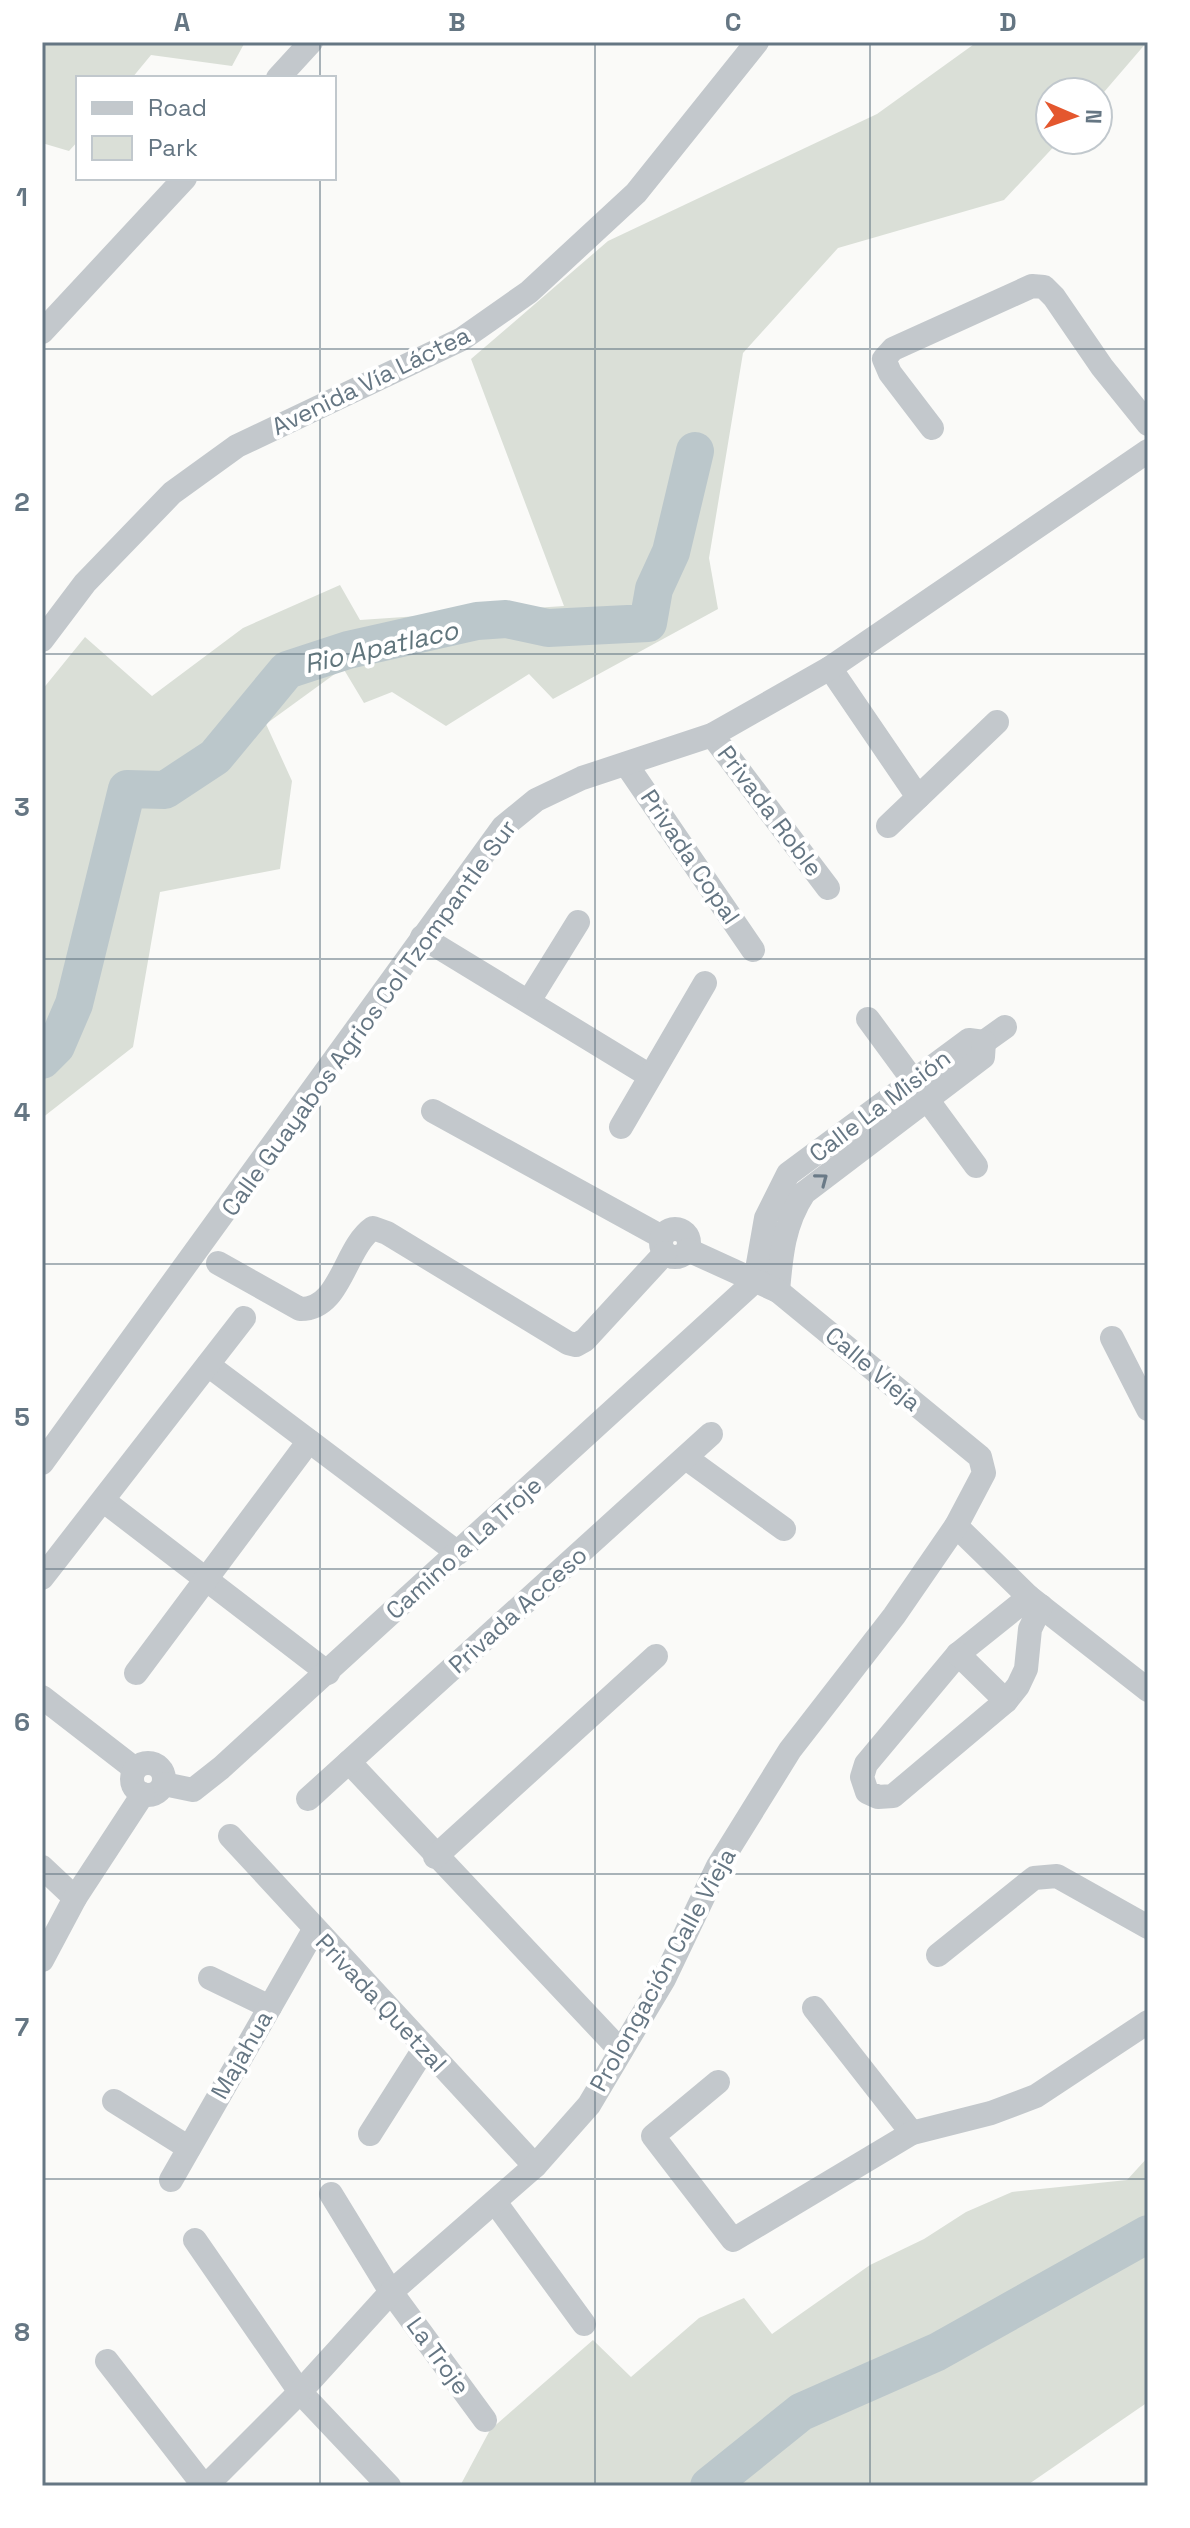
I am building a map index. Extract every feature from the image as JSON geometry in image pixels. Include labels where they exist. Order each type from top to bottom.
[{"type":"street","points":[[280,76],[311,42]]},
{"type":"street","name":"Avenida Vía Láctea","points":[[42,640],[85,583],[172,493],[237,446],[462,339],[529,292],[636,193],[757,42]]},
{"type":"street","points":[[42,332],[183,180]]},
{"type":"street","points":[[932,428],[890,373],[884,359],[893,349],[1032,286],[1044,287],[1054,297],[1102,367],[1148,424]]},
{"type":"street","name":"Calle Guayabos Agrios Col Tzompantle Sur","points":[[42,1463],[503,827],[536,800],[582,778],[712,735],[830,668],[1148,451]]},
{"type":"street","points":[[830,668],[918,797]]},
{"type":"street","points":[[888,826],[997,722]]},
{"type":"street","name":"Privada Roble","points":[[712,735],[828,888]]},
{"type":"street","name":"Privada Copal","points":[[626,764],[753,950]]},
{"type":"street","points":[[529,1001],[578,922]]},
{"type":"street","points":[[422,937],[650,1076]]},
{"type":"street","points":[[621,1127],[705,983]]},
{"type":"street","points":[[868,1019],[976,1166]]},
{"type":"street","name":"Calle La Misión","points":[[755,1281],[766,1218],[804,1193],[921,1091],[983,1057],[984,1042],[1005,1027]]},
{"type":"street","name":"Calle Vieja","points":[[433,1111],[672,1247],[778,1291],[980,1457],[984,1466]]},
{"type":"street","points":[[778,1291],[782,1206]]},
{"type":"street","points":[[218,1263],[300,1309],[312,1309],[324,1302],[362,1236],[373,1228],[387,1233],[576,1345],[585,1340],[672,1247]]},
{"type":"street","name":"Camino a La Troje","points":[[153,1789],[193,1790],[328,1673],[755,1281]]},
{"type":"street","points":[[42,1578],[244,1318]]},
{"type":"street","points":[[1112,1338],[1148,1409]]},
{"type":"street","points":[[208,1365],[458,1553]]},
{"type":"street","name":"Privada Acceso","points":[[308,1799],[711,1434]]},
{"type":"street","points":[[136,1673],[309,1441]]},
{"type":"street","points":[[686,1458],[784,1529]]},
{"type":"street","name":"Prolongación Calle Vieja","points":[[205,2486],[300,2392],[391,2292],[535,2166],[589,2105],[664,1979],[718,1866],[790,1750],[894,1616],[956,1526],[984,1466]]},
{"type":"street","points":[[104,1501],[328,1673]]},
{"type":"street","points":[[956,1526],[1035,1602],[1148,1690]]},
{"type":"street","points":[[1035,1602],[1026,1669],[1006,1701],[893,1796],[878,1797],[867,1792],[862,1777],[866,1764],[958,1654],[1035,1602]]},
{"type":"street","points":[[958,1654],[1006,1701]]},
{"type":"street","points":[[435,1857],[656,1656]]},
{"type":"street","points":[[42,1697],[135,1769],[132,1778],[135,1788],[153,1789]]},
{"type":"street","points":[[349,1762],[435,1857],[621,2051]]},
{"type":"street","points":[[42,1960],[75,1898],[153,1789]]},
{"type":"street","name":"Privada Quetzal","points":[[230,1836],[535,2166]]},
{"type":"street","points":[[42,1867],[75,1898]]},
{"type":"street","points":[[938,1955],[1034,1878],[1044,1874],[1057,1876],[1148,1927]]},
{"type":"street","name":"Majahua","points":[[171,2180],[314,1930]]},
{"type":"street","points":[[210,1978],[270,2007]]},
{"type":"street","points":[[814,2008],[912,2133]]},
{"type":"street","points":[[718,2082],[653,2136],[733,2240],[912,2133],[991,2113],[1036,2096],[1148,2022]]},
{"type":"street","points":[[370,2134],[424,2049]]},
{"type":"street","points":[[114,2101],[189,2148]]},
{"type":"street","name":"La Troje","points":[[331,2194],[391,2292],[485,2420]]},
{"type":"street","points":[[495,2202],[584,2324]]},
{"type":"street","points":[[195,2240],[300,2392],[389,2486]]},
{"type":"street","points":[[107,2361],[205,2486]]},
{"type":"green space","points":[[42,42],[245,42],[232,66],[151,55],[134,76],[76,76],[76,143],[69,151],[42,143]]},
{"type":"green space","points":[[977,42],[1147,42],[1114,80],[1114,76],[1034,76],[1034,156],[1045,156],[1004,200],[838,248],[743,353],[709,558],[718,609],[553,699],[529,674],[446,726],[392,692],[364,703],[343,668],[266,724],[292,781],[280,869],[160,892],[133,1047],[42,1118],[42,690],[85,637],[152,696],[243,628],[340,585],[360,620],[564,606],[471,359],[608,241],[877,114]]},
{"type":"green space","points":[[1148,2157],[1148,2402],[1026,2486],[460,2486],[490,2430],[593,2340],[631,2377],[699,2318],[744,2298],[772,2334],[870,2265],[924,2239],[966,2212],[1012,2192],[1127,2180]]},
{"type":"waterway","name":"Rio Apatlaco","points":[[42,1060],[56,1046],[74,1004],[127,789],[165,790],[215,757],[287,670],[348,650],[477,621],[506,619],[548,628],[648,623],[654,589],[671,552],[695,451]]},
{"type":"waterway","points":[[709,2486],[801,2412],[937,2352],[1148,2234]]}]
